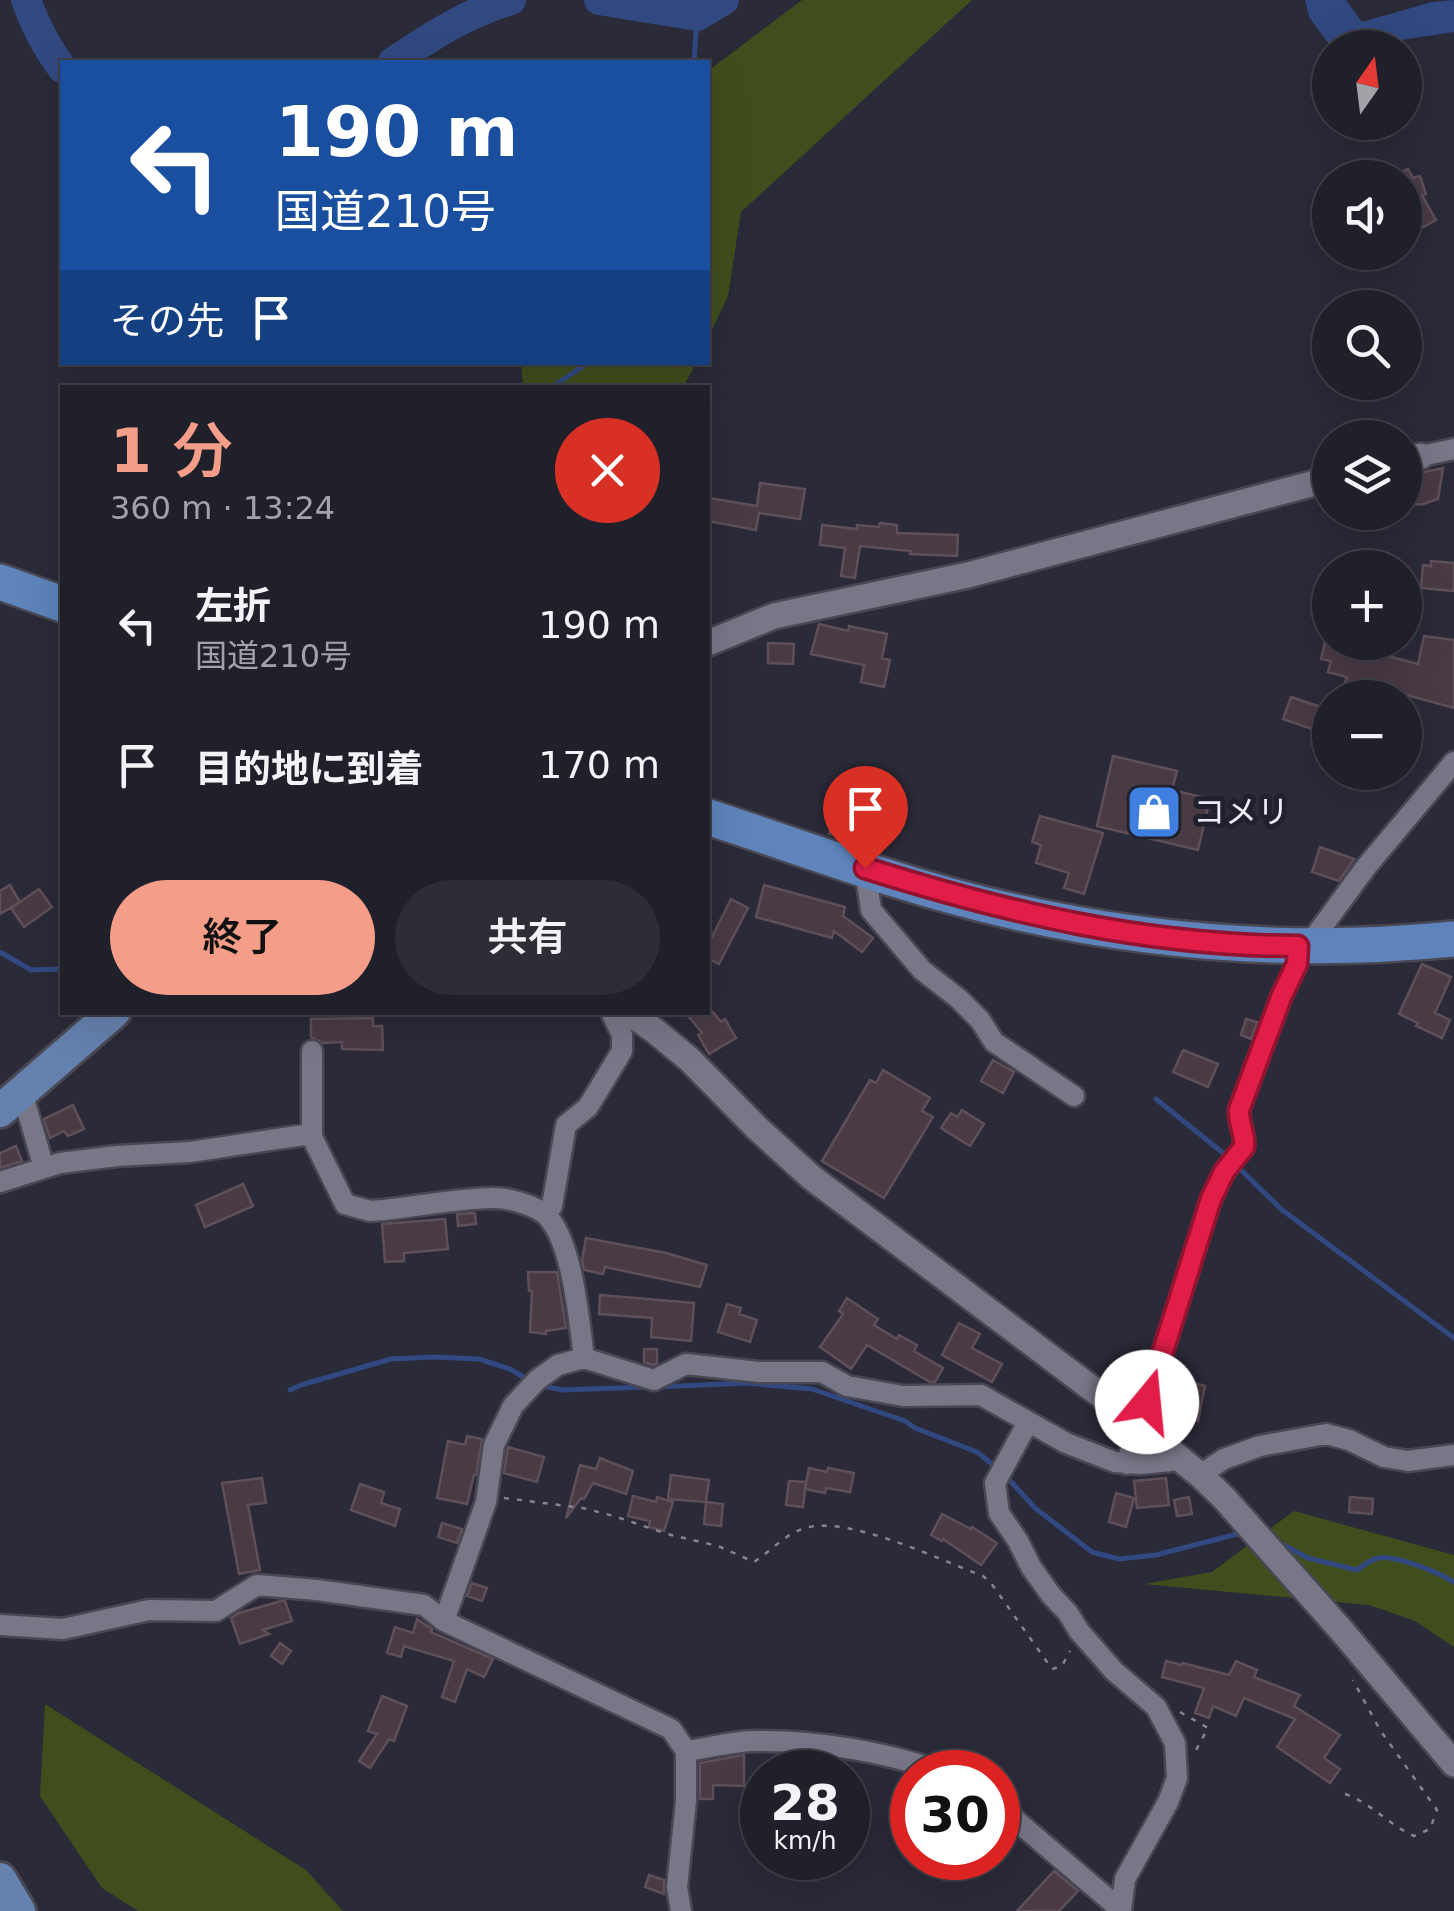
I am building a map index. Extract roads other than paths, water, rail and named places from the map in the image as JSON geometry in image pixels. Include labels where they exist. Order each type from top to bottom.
[{"type":"highway","points":[[0,582],[60,603]]},
{"type":"highway","points":[[710,818],[1003,909],[1073,924],[1248,946],[1415,943],[1454,938]]},
{"type":"main road","points":[[11,1102],[111,1015]]},
{"type":"main road","points":[[0,1879],[19,1911]]},
{"type":"street","points":[[1422,456],[1454,449]]},
{"type":"street","points":[[710,642],[790,612],[968,575],[1312,484]]},
{"type":"street","points":[[1126,1464],[1136,1439],[1136,1423],[1147,1402],[1211,1199],[1224,1172],[1244,1147],[1239,1110],[1303,946],[1454,762]]},
{"type":"street","points":[[865,868],[870,910],[891,937],[980,1020],[994,1042],[1074,1096]]},
{"type":"street","points":[[546,1214],[552,1206],[566,1125],[588,1107],[622,1050],[622,1035],[612,1015]]},
{"type":"street","points":[[632,1015],[689,1059],[756,1128],[811,1177],[1136,1423],[1208,1483],[1342,1630],[1454,1764]]},
{"type":"street","points":[[312,1051],[312,1137],[346,1204],[370,1211],[492,1198],[518,1201],[546,1214],[564,1247],[584,1358]]},
{"type":"street","points":[[11,1102],[44,1168]]},
{"type":"street","points":[[0,1182],[60,1164],[312,1137]]},
{"type":"street","points":[[444,1620],[486,1502],[494,1445],[514,1406],[558,1364],[584,1358],[654,1380],[686,1364],[759,1372],[822,1372],[847,1386],[903,1396],[980,1395],[1102,1458],[1126,1464],[1171,1460],[1177,1455]]},
{"type":"street","points":[[1028,1422],[995,1483],[999,1513],[1031,1567],[1079,1632],[1156,1707],[1175,1744],[1177,1778],[1125,1879],[1120,1910]]},
{"type":"street","points":[[1208,1483],[1224,1459],[1260,1446],[1326,1434],[1384,1457],[1408,1461],[1454,1456]]},
{"type":"street","points":[[0,1625],[63,1629],[149,1610],[216,1611],[258,1585],[424,1605],[444,1620],[671,1729],[686,1751],[686,1801],[677,1887],[680,1911]]},
{"type":"street","points":[[686,1751],[753,1740],[818,1743],[890,1758]]},
{"type":"street","points":[[1020,1822],[1120,1910]]},
{"type":"water","points":[[1305,0],[1346,0],[1362,22],[1432,2],[1454,0],[1454,32],[1422,37],[1422,30],[1319,30],[1309,17]]},
{"type":"waterway","points":[[26,0],[41,36],[60,65]]},
{"type":"waterway","points":[[396,60],[464,19],[511,0]]},
{"type":"waterway","points":[[599,0],[697,16],[724,0]]},
{"type":"waterway","points":[[694,60],[697,16]]},
{"type":"waterway","points":[[555,385],[585,365]]},
{"type":"waterway","points":[[0,952],[31,970],[60,969]]},
{"type":"waterway","points":[[1156,1099],[1228,1157]]},
{"type":"waterway","points":[[1236,1165],[1281,1209],[1454,1338]]},
{"type":"waterway","points":[[290,1390],[391,1359],[479,1359],[527,1379]]},
{"type":"waterway","points":[[656,1387],[747,1383],[812,1389],[905,1421],[977,1452],[997,1468]]},
{"type":"waterway","points":[[542,1386],[563,1390],[645,1387]]},
{"type":"waterway","points":[[1005,1475],[1035,1508],[1092,1552],[1119,1559],[1156,1555],[1245,1532]]},
{"type":"waterway","points":[[1278,1542],[1308,1558],[1357,1570],[1378,1558],[1395,1559],[1454,1582]]},
{"type":"place","name":"コメリ","points":[[1154,812]]}]
